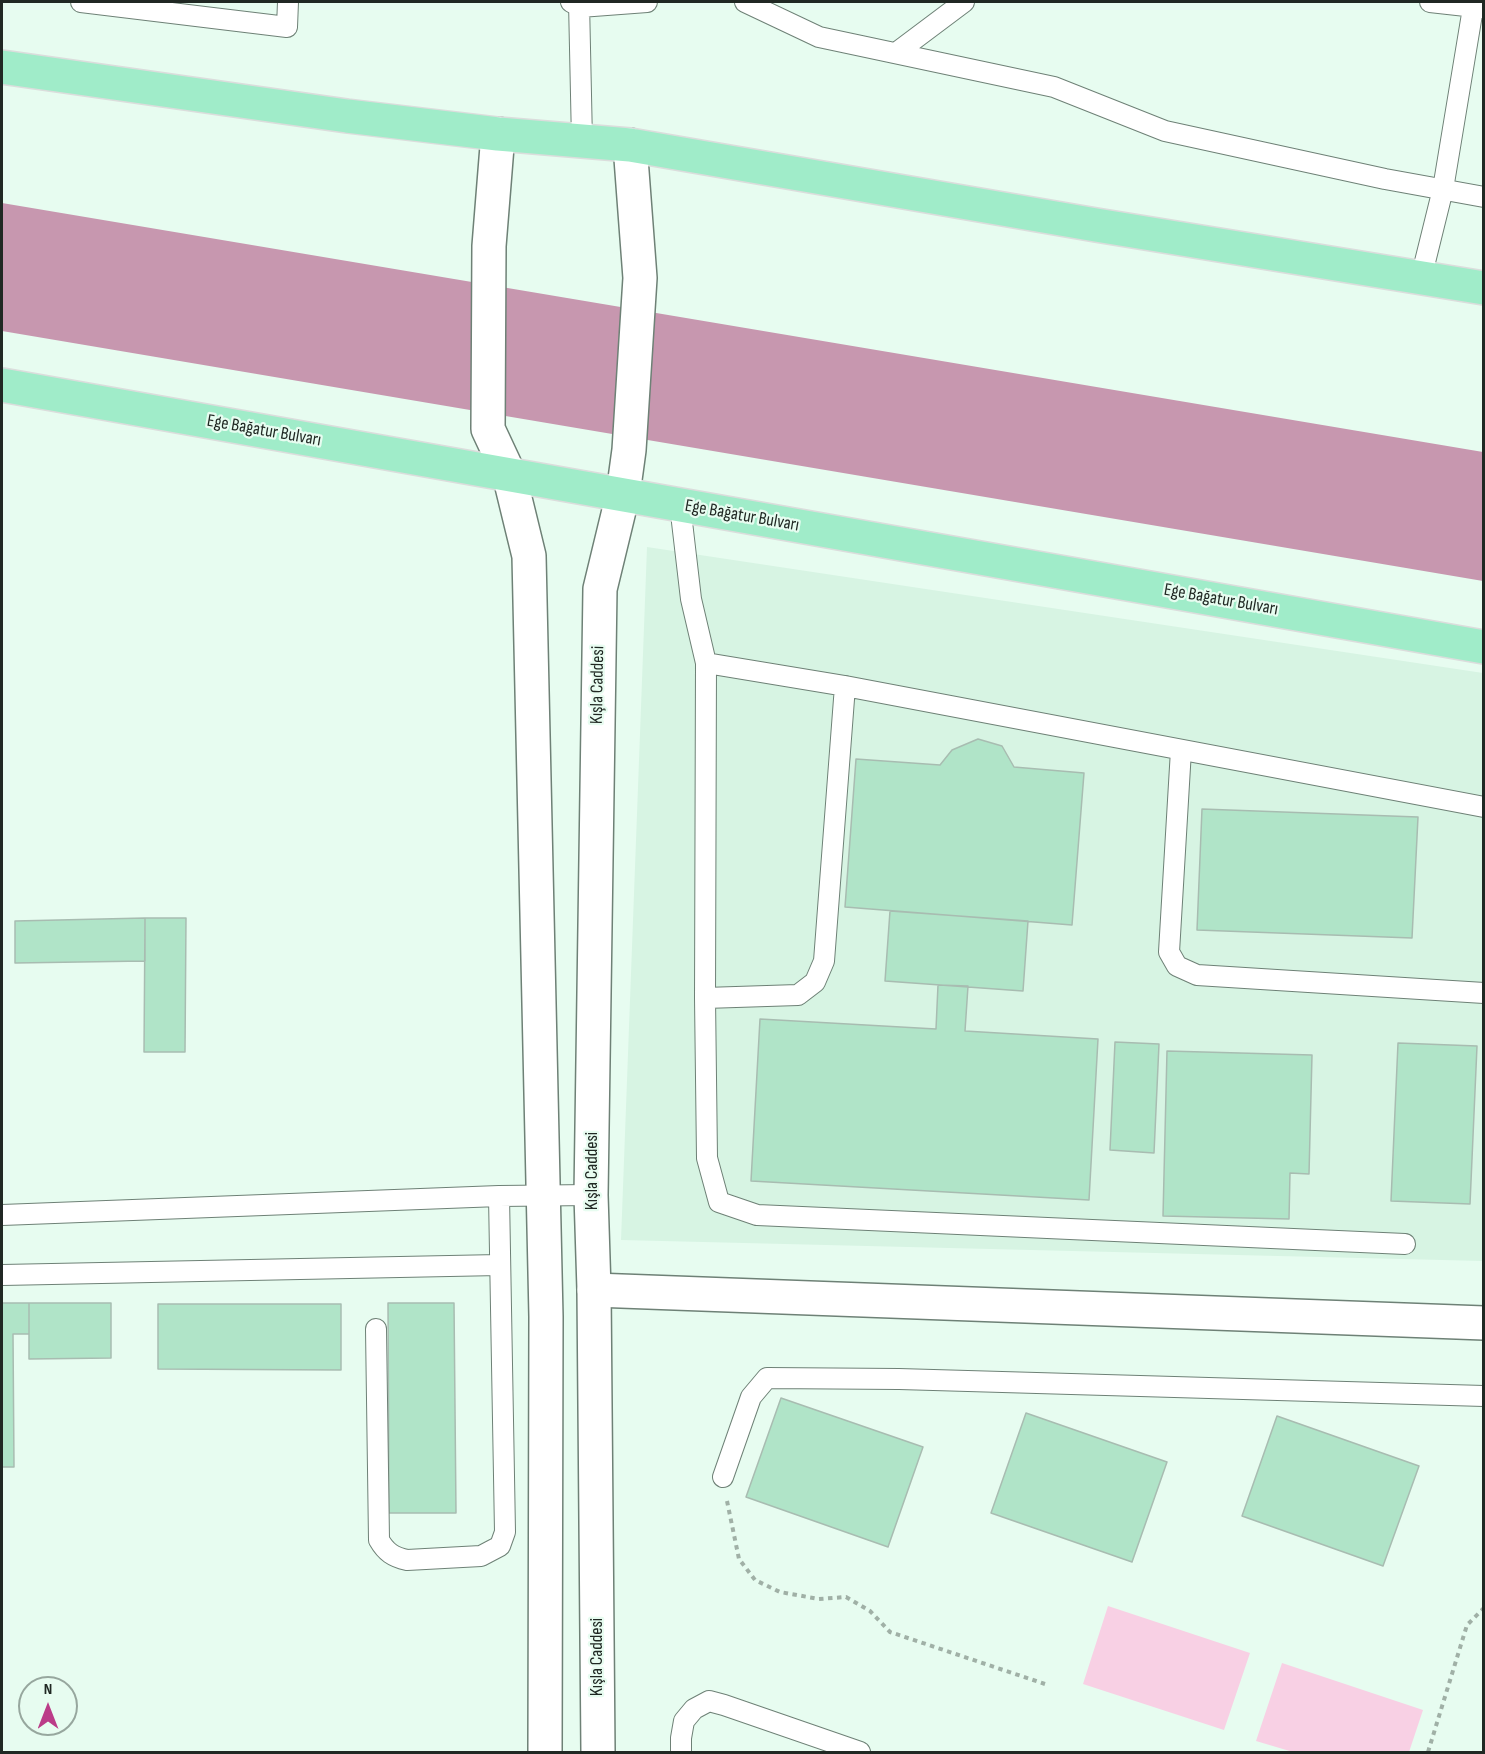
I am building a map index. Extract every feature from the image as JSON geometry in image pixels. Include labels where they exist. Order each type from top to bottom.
[{"type":"main road","points":[[2,67],[347,116],[498,134],[630,145],[1107,227],[1484,288]]},
{"type":"main road","points":[[498,134],[489,246],[488,429],[509,474],[530,556],[546,1317],[546,1752]]},
{"type":"main road","name":"Kışla Caddesi","points":[[598,1752],[594,1290],[591,1195],[600,590],[623,494],[629,450],[640,278],[630,145]]},
{"type":"main road","name":"Ege Bağatur Bulvarı","points":[[2,385],[1484,646]]},
{"type":"main road","points":[[594,1290],[1484,1323]]},
{"type":"lane","points":[[81,2],[287,27],[288,2]]},
{"type":"lane","points":[[582,141],[577,3],[647,2]]},
{"type":"lane","points":[[745,2],[819,38],[1054,87],[1165,131],[1484,197]]},
{"type":"lane","points":[[896,53],[964,2]]},
{"type":"lane","points":[[1421,278],[1443,189],[1477,5],[1430,2]]},
{"type":"lane","points":[[680,505],[691,599],[706,663],[707,1158],[719,1202],[757,1215],[1405,1244]]},
{"type":"lane","points":[[706,663],[845,686],[1484,807]]},
{"type":"lane","points":[[705,998],[798,995],[815,982],[824,961],[845,686]]},
{"type":"lane","points":[[1181,750],[1169,952],[1177,966],[1197,975],[1484,993]]},
{"type":"lane","points":[[2,1215],[591,1195]]},
{"type":"lane","points":[[376,1329],[379,1540],[385,1551],[406,1560],[481,1556],[500,1546],[505,1532],[500,1197]]},
{"type":"lane","points":[[2,1275],[500,1265]]},
{"type":"lane","points":[[723,1477],[751,1397],[767,1378],[911,1379],[1484,1396]]},
{"type":"lane","points":[[681,1752],[684,1721],[694,1709],[709,1701],[860,1752]]},
{"type":"path","points":[[723,1477],[738,1559],[755,1580],[780,1592],[819,1599],[846,1597],[870,1611],[890,1632],[1046,1684]]},
{"type":"path","points":[[1428,1752],[1467,1625],[1484,1608]]},
{"type":"shaded area","points":[[2,203],[1483,452],[1483,581],[2,331]]},
{"type":"shaded area","points":[[647,547],[1483,673],[1483,1261],[621,1240]]},
{"type":"shaded area","points":[[1108,1606],[1250,1653],[1224,1730],[1083,1684]]},
{"type":"shaded area","points":[[1282,1663],[1423,1710],[1409,1752],[1293,1752],[1256,1741]]},
{"type":"building","points":[[978,739],[1002,746],[1014,767],[1084,773],[1072,925],[845,907],[856,759],[940,765],[952,750]]},
{"type":"building","points":[[1202,809],[1418,817],[1412,938],[1197,930]]},
{"type":"building","points":[[890,911],[1028,921],[1023,991],[885,981]]},
{"type":"building","points":[[145,918],[145,961],[15,963],[15,921]]},
{"type":"building","points":[[145,918],[186,918],[185,1052],[144,1052]]},
{"type":"building","points":[[938,985],[968,986],[965,1031],[1098,1039],[1089,1200],[751,1181],[760,1019],[936,1029]]},
{"type":"building","points":[[1115,1042],[1159,1044],[1154,1153],[1110,1150]]},
{"type":"building","points":[[1398,1043],[1477,1046],[1470,1204],[1391,1201]]},
{"type":"building","points":[[1167,1051],[1312,1055],[1309,1174],[1290,1173],[1289,1219],[1163,1216]]},
{"type":"building","points":[[2,1303],[29,1303],[29,1334],[13,1334],[14,1467],[2,1467]]},
{"type":"building","points":[[29,1303],[111,1303],[111,1358],[29,1359]]},
{"type":"building","points":[[388,1303],[454,1303],[456,1513],[389,1513]]},
{"type":"building","points":[[158,1304],[341,1304],[341,1370],[158,1369]]},
{"type":"building","points":[[781,1398],[923,1447],[888,1547],[746,1497]]},
{"type":"building","points":[[1026,1413],[1167,1462],[1132,1562],[991,1513]]},
{"type":"building","points":[[1277,1416],[1419,1466],[1383,1566],[1242,1516]]}]
